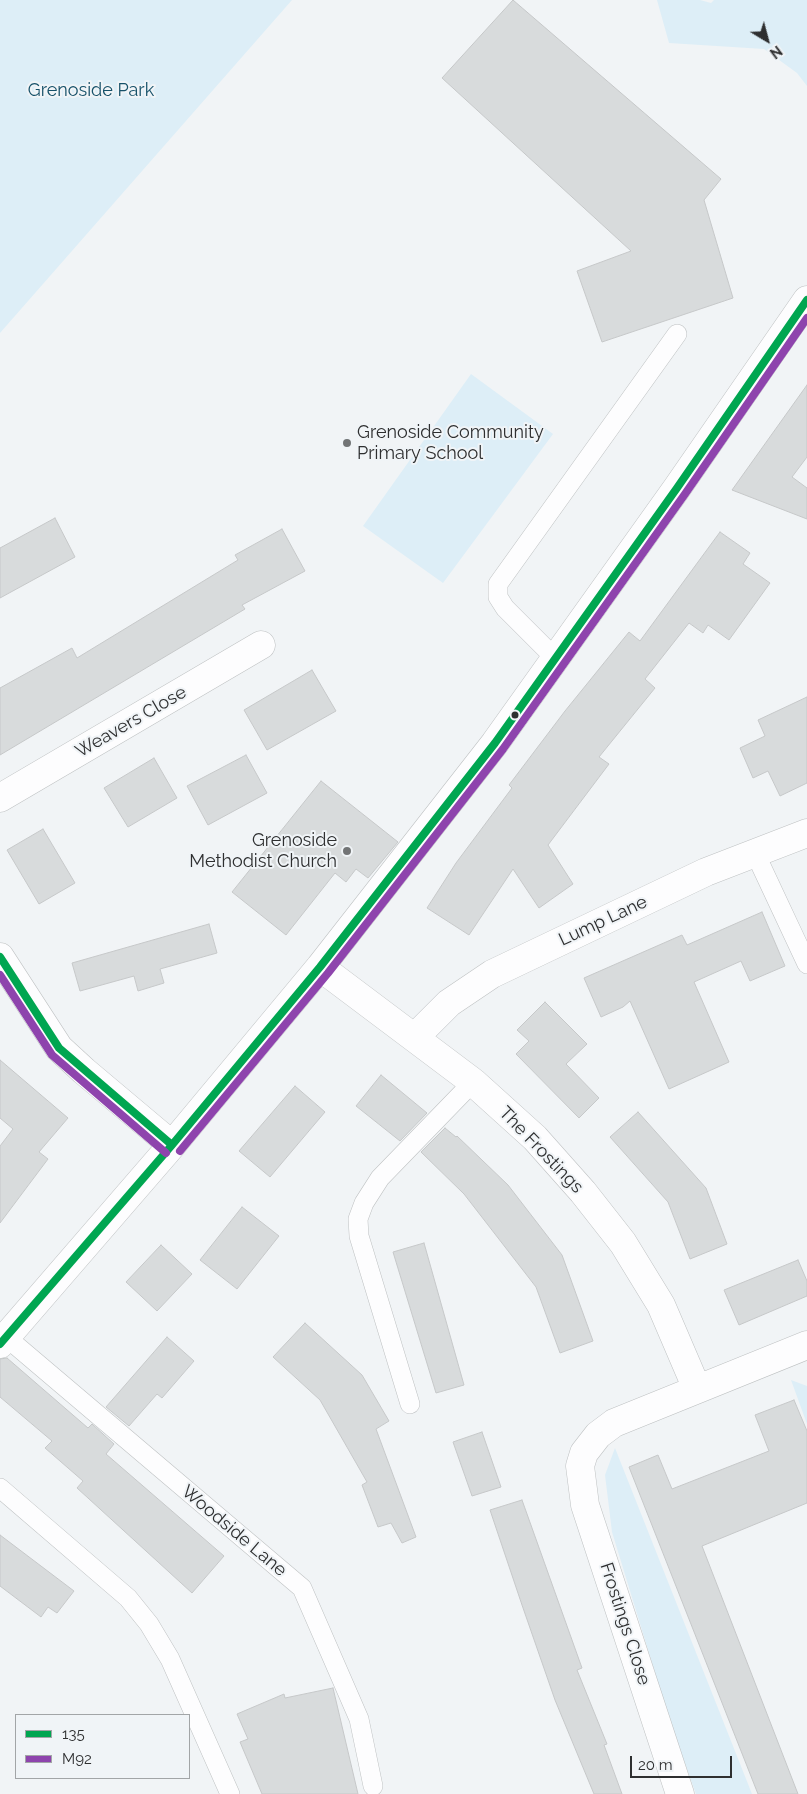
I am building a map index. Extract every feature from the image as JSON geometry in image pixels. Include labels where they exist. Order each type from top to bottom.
[{"type":"street","points":[[3,1340],[172,1145],[320,967],[495,743],[805,305]]},
{"type":"street","name":"Weavers Close","points":[[0,798],[261,645]]},
{"type":"street","name":"Lump Lane","points":[[414,1037],[449,1003],[492,974],[706,872],[807,833]]},
{"type":"street","points":[[0,957],[59,1048],[172,1145]]},
{"type":"street","name":"The Frostings","points":[[320,967],[473,1082],[535,1138],[583,1192],[624,1243],[661,1306],[697,1389]]},
{"type":"street","points":[[697,1389],[807,1345]]},
{"type":"street","name":"Frostings Close","points":[[680,1794],[585,1504],[580,1466],[584,1453],[598,1436],[614,1423],[697,1389]]},
{"type":"lane","points":[[555,658],[505,608],[498,597],[498,584],[677,334]]},
{"type":"lane","points":[[755,853],[807,964]]},
{"type":"lane","points":[[410,1404],[359,1236],[358,1219],[364,1203],[380,1178],[473,1082]]},
{"type":"lane","name":"Woodside Lane","points":[[3,1340],[302,1588],[359,1719],[373,1786]]},
{"type":"lane","points":[[0,1488],[128,1598],[149,1624],[170,1659],[230,1794]]},
{"type":"green space","name":"Grenoside Park","points":[[0,0],[292,0],[0,333]]},
{"type":"green space","points":[[657,0],[700,0],[711,3],[714,0],[807,0],[807,86],[797,73],[764,49],[669,43]]},
{"type":"green space","points":[[471,374],[553,434],[443,583],[363,526]]},
{"type":"green space","points":[[791,1380],[807,1386],[807,1424]]},
{"type":"green space","points":[[615,1448],[752,1794],[696,1794],[671,1725],[612,1532],[605,1475]]},
{"type":"building","points":[[513,0],[721,179],[704,200],[733,298],[602,342],[577,271],[631,251],[442,78]]},
{"type":"building","points":[[807,385],[807,457],[792,477],[807,488],[807,519],[732,490]]},
{"type":"building","points":[[55,518],[75,557],[0,598],[0,548]]},
{"type":"building","points":[[282,529],[305,571],[242,605],[245,609],[0,755],[0,688],[72,648],[77,658],[238,560],[235,555]]},
{"type":"building","points":[[720,532],[750,553],[743,564],[770,583],[729,640],[708,625],[703,633],[689,623],[645,679],[655,688],[599,757],[609,764],[548,845],[573,884],[539,908],[513,869],[469,935],[427,908],[456,863],[512,788],[509,785],[565,711],[629,632],[640,641]]},
{"type":"building","points":[[312,670],[336,711],[267,750],[244,710]]},
{"type":"building","points":[[807,697],[807,783],[780,796],[768,771],[753,778],[740,748],[765,736],[758,720]]},
{"type":"building","points":[[246,755],[267,793],[208,825],[187,786]]},
{"type":"building","points":[[154,758],[177,798],[128,827],[104,788]]},
{"type":"building","name":"Grenoside Methodist Church","points":[[321,781],[398,842],[368,878],[356,869],[346,882],[335,873],[286,935],[232,892]]},
{"type":"building","points":[[43,829],[75,883],[39,904],[7,850]]},
{"type":"building","points":[[762,912],[785,966],[750,981],[741,961],[694,982],[729,1062],[669,1089],[630,1001],[623,1007],[601,1017],[584,978],[682,935],[687,945]]},
{"type":"building","points":[[209,924],[217,953],[160,969],[164,983],[138,991],[134,976],[80,991],[72,963]]},
{"type":"building","points":[[545,1002],[587,1044],[566,1064],[599,1098],[579,1118],[516,1054],[529,1041],[517,1030]]},
{"type":"building","points":[[0,1060],[68,1118],[39,1152],[48,1159],[0,1223],[0,1146],[13,1129],[0,1118]]},
{"type":"building","points":[[381,1075],[427,1113],[400,1141],[356,1106]]},
{"type":"building","points":[[295,1086],[325,1112],[270,1177],[239,1151]]},
{"type":"building","points":[[638,1112],[706,1188],[727,1244],[690,1259],[668,1202],[610,1137]]},
{"type":"building","points":[[445,1128],[457,1136],[508,1185],[562,1255],[593,1341],[560,1353],[536,1287],[464,1194],[421,1152]]},
{"type":"building","points":[[242,1207],[279,1236],[237,1289],[200,1260]]},
{"type":"building","points":[[424,1243],[464,1385],[436,1393],[393,1252]]},
{"type":"building","points":[[161,1245],[192,1274],[157,1311],[126,1282]]},
{"type":"building","points":[[798,1260],[807,1281],[807,1296],[739,1325],[724,1290]]},
{"type":"building","points":[[305,1323],[362,1375],[389,1421],[376,1429],[416,1537],[402,1543],[391,1523],[378,1527],[362,1485],[367,1482],[320,1400],[273,1357]]},
{"type":"building","points":[[167,1337],[194,1361],[162,1398],[157,1394],[129,1426],[106,1407]]},
{"type":"building","points":[[7,1358],[88,1428],[92,1424],[114,1444],[106,1454],[224,1556],[192,1593],[77,1488],[83,1481],[45,1448],[52,1441],[0,1397],[0,1359]]},
{"type":"building","points":[[794,1400],[807,1431],[807,1503],[702,1546],[798,1794],[758,1794],[629,1467],[658,1455],[672,1489],[769,1451],[755,1415]]},
{"type":"building","points":[[482,1432],[501,1487],[472,1496],[453,1442]]},
{"type":"building","points":[[522,1500],[582,1668],[577,1670],[607,1744],[604,1745],[622,1794],[594,1794],[555,1700],[522,1605],[490,1510]]},
{"type":"building","points":[[0,1535],[74,1591],[57,1613],[48,1607],[41,1617],[0,1586]]},
{"type":"building","points":[[333,1688],[358,1794],[262,1794],[240,1742],[248,1739],[237,1714],[284,1694],[285,1698]]},
{"type":"transit line","name":"135","points":[[0,1344],[172,1145],[320,967],[495,743],[677,488],[807,300]]},
{"type":"transit line","name":"M92","points":[[180,1151],[328,973],[503,749],[685,494],[807,318]]},
{"type":"transit line","name":"135","points":[[0,957],[59,1048],[172,1145]]},
{"type":"transit line","name":"M92","points":[[0,975],[52,1055],[166,1153]]},
{"type":"place","name":"Grenoside Community Primary School","points":[[347,443]]},
{"type":"place","name":"Grenoside Methodist Church","points":[[347,851]]}]
